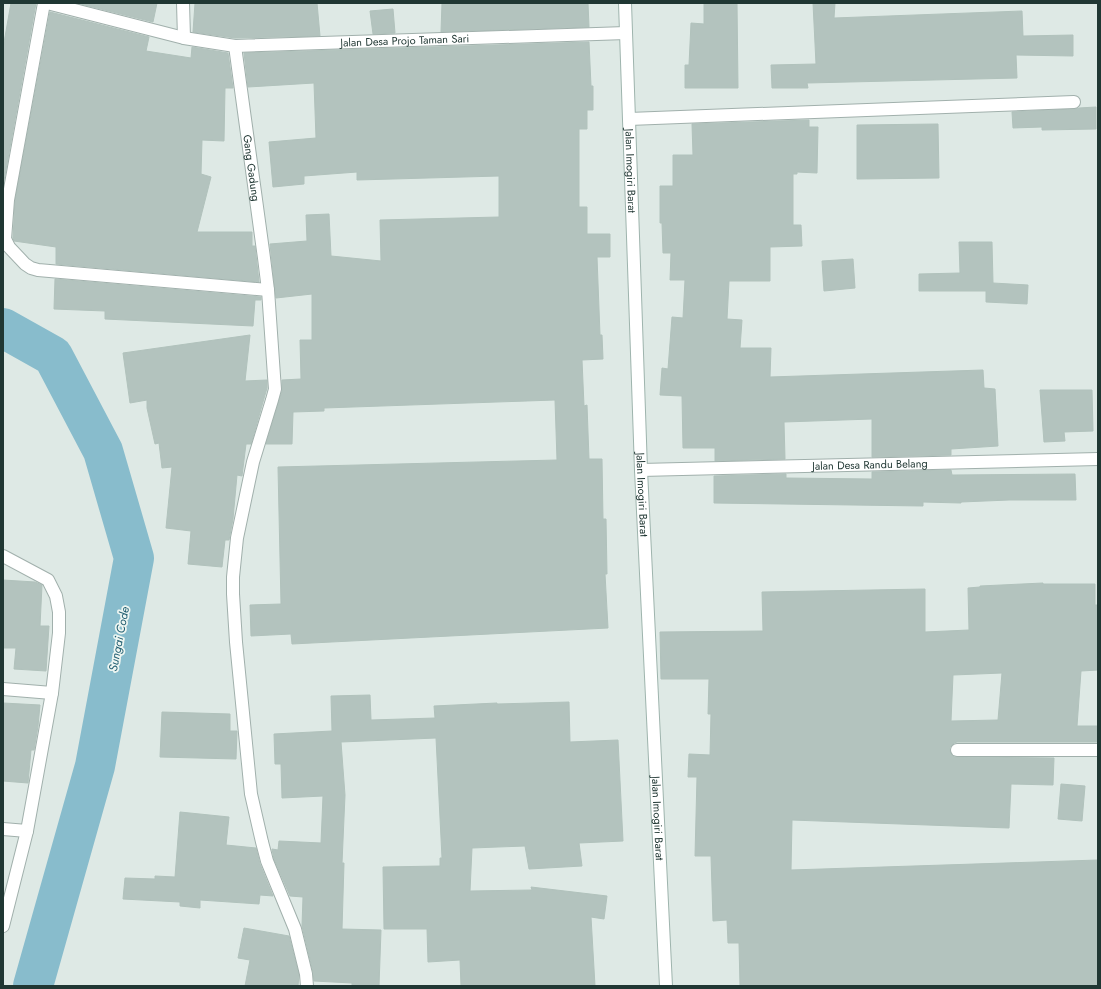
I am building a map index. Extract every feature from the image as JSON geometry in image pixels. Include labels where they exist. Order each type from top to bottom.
[{"type":"street","points":[[44,3],[8,200],[4,239],[7,245],[28,266],[38,270],[261,289]]},
{"type":"street","name":"Jalan Desa Projo Taman Sari","points":[[47,3],[184,38],[235,46],[626,33]]},
{"type":"street","points":[[183,3],[184,38]]},
{"type":"street","name":"Jalan Imogiri Barat","points":[[625,3],[641,470],[666,986]]},
{"type":"street","name":"Gang Gadung","points":[[235,46],[261,289],[274,376],[274,389],[269,414],[252,462],[237,538],[233,577],[236,642],[252,794],[267,861],[295,929],[306,974],[307,986]]},
{"type":"street","points":[[629,119],[1074,102]]},
{"type":"street","name":"Jalan Desa Randu Belang","points":[[641,470],[1098,459]]},
{"type":"street","points":[[3,556],[48,580],[56,596],[59,612],[59,633],[52,692],[27,831],[3,926]]},
{"type":"street","points":[[3,689],[52,692]]},
{"type":"street","points":[[957,750],[1098,750]]},
{"type":"street","points":[[3,829],[27,831]]},
{"type":"building","points":[[11,3],[36,3],[3,186],[3,48]]},
{"type":"building","points":[[77,3],[157,3],[153,22]]},
{"type":"building","points":[[195,3],[317,3],[320,36],[235,38],[193,32]]},
{"type":"building","points":[[442,3],[588,3],[589,27],[441,32]]},
{"type":"building","points":[[704,3],[737,3],[738,88],[685,88],[685,65],[689,65],[691,23],[704,24]]},
{"type":"building","points":[[813,3],[835,3],[834,18],[1022,11],[1023,36],[1073,35],[1073,56],[1016,55],[1017,78],[807,83],[808,88],[772,88],[771,65],[816,64]]},
{"type":"building","points":[[393,9],[395,33],[373,34],[370,11]]},
{"type":"building","points":[[50,12],[149,37],[146,51],[191,58],[192,47],[228,53],[233,88],[225,88],[224,141],[202,140],[201,174],[211,177],[197,232],[252,232],[252,246],[255,246],[259,282],[56,264],[56,247],[14,241],[15,201]]},
{"type":"building","points":[[589,42],[591,86],[593,86],[593,110],[587,110],[587,129],[579,129],[579,207],[587,207],[587,234],[610,234],[610,257],[597,257],[600,335],[602,335],[603,359],[582,360],[584,406],[587,405],[589,459],[602,459],[603,519],[606,519],[607,574],[605,574],[608,628],[292,644],[291,634],[251,636],[250,605],[281,604],[278,467],[557,460],[555,400],[324,408],[324,411],[293,412],[292,444],[266,444],[282,391],[282,380],[301,379],[300,340],[312,340],[312,294],[276,298],[270,244],[307,241],[306,215],[329,214],[331,256],[381,261],[380,220],[499,217],[499,176],[357,180],[357,172],[304,176],[304,184],[273,187],[269,142],[316,138],[314,83],[248,87],[244,53]]},
{"type":"building","points":[[1096,107],[1096,129],[1042,130],[1042,127],[1013,128],[1012,112]]},
{"type":"building","points":[[809,120],[809,127],[818,127],[817,173],[797,172],[797,174],[793,174],[793,225],[801,225],[802,246],[770,247],[770,281],[729,281],[727,319],[742,320],[740,348],[771,348],[770,377],[983,370],[984,388],[995,389],[998,446],[951,449],[951,455],[872,457],[872,419],[784,422],[785,459],[715,461],[715,448],[683,448],[682,396],[660,395],[662,368],[668,369],[672,317],[683,318],[685,280],[670,280],[671,253],[663,253],[662,223],[660,223],[660,186],[673,186],[673,155],[693,155],[692,124]]},
{"type":"building","points":[[938,124],[939,178],[857,179],[857,125]]},
{"type":"building","points":[[959,242],[992,242],[993,283],[1028,285],[1027,304],[986,302],[986,291],[919,291],[919,274],[960,273]]},
{"type":"building","points":[[853,259],[855,288],[824,291],[822,261]]},
{"type":"building","points":[[55,279],[261,297],[261,300],[255,300],[253,326],[105,319],[105,311],[54,309]]},
{"type":"building","points":[[250,335],[245,381],[267,380],[267,388],[251,444],[246,444],[242,476],[237,475],[233,519],[229,540],[225,540],[222,567],[188,564],[191,531],[166,528],[172,467],[162,468],[159,443],[155,444],[147,408],[147,400],[130,403],[123,353]]},
{"type":"building","points":[[1040,390],[1092,390],[1093,431],[1064,432],[1065,441],[1044,442]]},
{"type":"building","points":[[951,470],[952,475],[1075,474],[1076,500],[1009,500],[961,503],[923,502],[923,506],[714,503],[714,476],[786,474],[786,478],[872,479],[872,472]]},
{"type":"building","points":[[3,580],[35,582],[42,585],[40,626],[49,626],[46,671],[14,669],[16,648],[3,648]]},
{"type":"building","points":[[1043,583],[1095,584],[1095,605],[1098,605],[1098,670],[1081,671],[1077,726],[1098,726],[1098,742],[954,743],[950,747],[950,750],[954,757],[1054,758],[1053,785],[1011,784],[1009,828],[792,820],[791,870],[1098,860],[1098,986],[740,986],[739,943],[728,943],[727,920],[713,921],[711,856],[695,856],[697,777],[688,777],[689,754],[710,755],[711,714],[708,714],[709,679],[661,679],[660,632],[763,631],[762,592],[925,589],[925,632],[969,630],[968,588]],"holes":[[[1002,673],[998,720],[951,721],[953,675]]]},
{"type":"building","points":[[370,695],[371,720],[435,718],[434,706],[569,702],[570,742],[618,740],[623,841],[579,843],[582,866],[529,869],[525,846],[472,848],[470,891],[532,890],[531,887],[607,896],[604,919],[591,917],[595,986],[461,986],[460,960],[428,962],[427,929],[384,929],[383,867],[440,866],[440,858],[442,858],[436,738],[341,742],[345,795],[342,863],[344,863],[342,929],[381,930],[379,986],[352,986],[352,983],[314,981],[302,926],[303,897],[290,896],[274,859],[272,849],[278,850],[279,841],[321,843],[323,796],[282,798],[281,764],[275,764],[274,734],[332,731],[331,696]]},
{"type":"building","points":[[3,703],[40,705],[34,750],[31,750],[28,783],[3,781]]},
{"type":"building","points":[[162,712],[230,714],[230,731],[237,731],[236,759],[160,757]]},
{"type":"building","points":[[1061,784],[1085,786],[1082,821],[1058,819]]},
{"type":"building","points":[[180,812],[229,817],[226,845],[256,848],[260,864],[273,896],[260,895],[259,904],[200,900],[200,908],[180,906],[180,902],[123,899],[125,878],[155,879],[155,876],[175,877]]},
{"type":"building","points":[[244,928],[289,936],[299,975],[298,986],[245,986],[250,960],[238,958]]},
{"type":"waterway","name":"Sungai Code","points":[[3,328],[53,356],[103,451],[134,558],[95,766],[33,986]]}]
